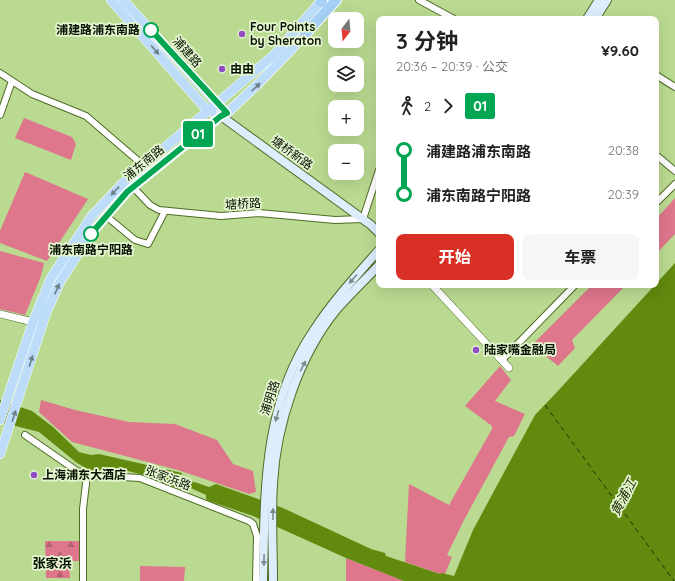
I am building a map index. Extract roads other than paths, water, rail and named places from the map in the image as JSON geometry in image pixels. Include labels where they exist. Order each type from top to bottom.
[{"type":"highway","points":[[305,34],[336,0]]},
{"type":"main road","name":"浦建路","points":[[111,0],[207,110]]},
{"type":"main road","name":"浦建路","points":[[123,0],[217,104]]},
{"type":"main road","name":"浦东南路","points":[[0,420],[32,322],[51,278],[91,217],[112,194],[143,166],[207,110],[217,104],[244,81],[287,41],[320,0]]},
{"type":"main road","name":"浦东南路","points":[[305,34],[312,22],[332,0]]},
{"type":"main road","name":"浦东南路","points":[[0,454],[20,398],[42,325],[60,282],[90,235],[133,187],[224,114],[258,84],[339,0]]},
{"type":"main road","points":[[589,16],[599,0]]},
{"type":"main road","points":[[597,16],[607,0]]},
{"type":"main road","name":"塘桥新路","points":[[217,104],[224,114],[376,227]]},
{"type":"main road","name":"塘桥新路","points":[[207,110],[224,114]]},
{"type":"main road","name":"塘桥新路","points":[[364,218],[376,230]]},
{"type":"main road","name":"浦明路","points":[[263,581],[264,540],[272,430],[283,393],[296,362],[313,330],[376,253]]},
{"type":"main road","name":"浦明路","points":[[273,581],[273,543],[269,483],[284,421],[300,372],[314,343],[336,310],[376,268]]},
{"type":"street","points":[[420,0],[449,16]]},
{"type":"street","points":[[0,73],[32,94],[86,116],[115,139],[143,166]]},
{"type":"street","points":[[659,77],[675,87]]},
{"type":"street","points":[[0,115],[12,81]]},
{"type":"street","points":[[659,158],[675,171]]},
{"type":"street","points":[[364,218],[376,180]]},
{"type":"street","points":[[659,200],[675,184]]},
{"type":"street","name":"塘桥路","points":[[133,187],[150,205],[159,210],[165,211],[221,216],[259,213],[335,220],[364,218]]},
{"type":"street","points":[[106,216],[135,240],[148,244],[165,211]]},
{"type":"street","points":[[435,288],[509,368]]},
{"type":"street","points":[[502,360],[573,288]]},
{"type":"street","points":[[0,314],[42,325]]},
{"type":"street","name":"张家浜路","points":[[25,435],[40,444],[68,466],[87,475],[140,478],[249,521],[253,524],[257,536],[256,581]]},
{"type":"street","points":[[83,581],[83,509],[87,475]]},
{"type":"water","name":"黄浦江","points":[[675,263],[675,581],[404,581],[346,558],[253,516],[209,501],[206,499],[206,495],[182,484],[177,488],[144,475],[128,471],[91,471],[77,463],[39,432],[0,422],[0,400],[32,411],[53,427],[79,452],[91,455],[99,454],[182,473],[180,477],[209,487],[216,484],[283,508],[371,549],[385,553],[386,556],[440,574],[442,573],[454,576],[473,530],[535,415],[652,288],[659,288],[659,280]]},
{"type":"place","name":"浦建路浦东南路","points":[[151,30]]},
{"type":"place","name":"Four Points by Sheraton","points":[[242,34]]},
{"type":"place","name":"由由","points":[[222,69]]},
{"type":"place","name":"浦东南路宁阳路","points":[[91,234]]},
{"type":"place","name":"陆家嘴金融局","points":[[476,350]]},
{"type":"place","name":"上海浦东大酒店","points":[[34,475]]},
{"type":"district","name":"张家浜","points":[[52,563]]}]
